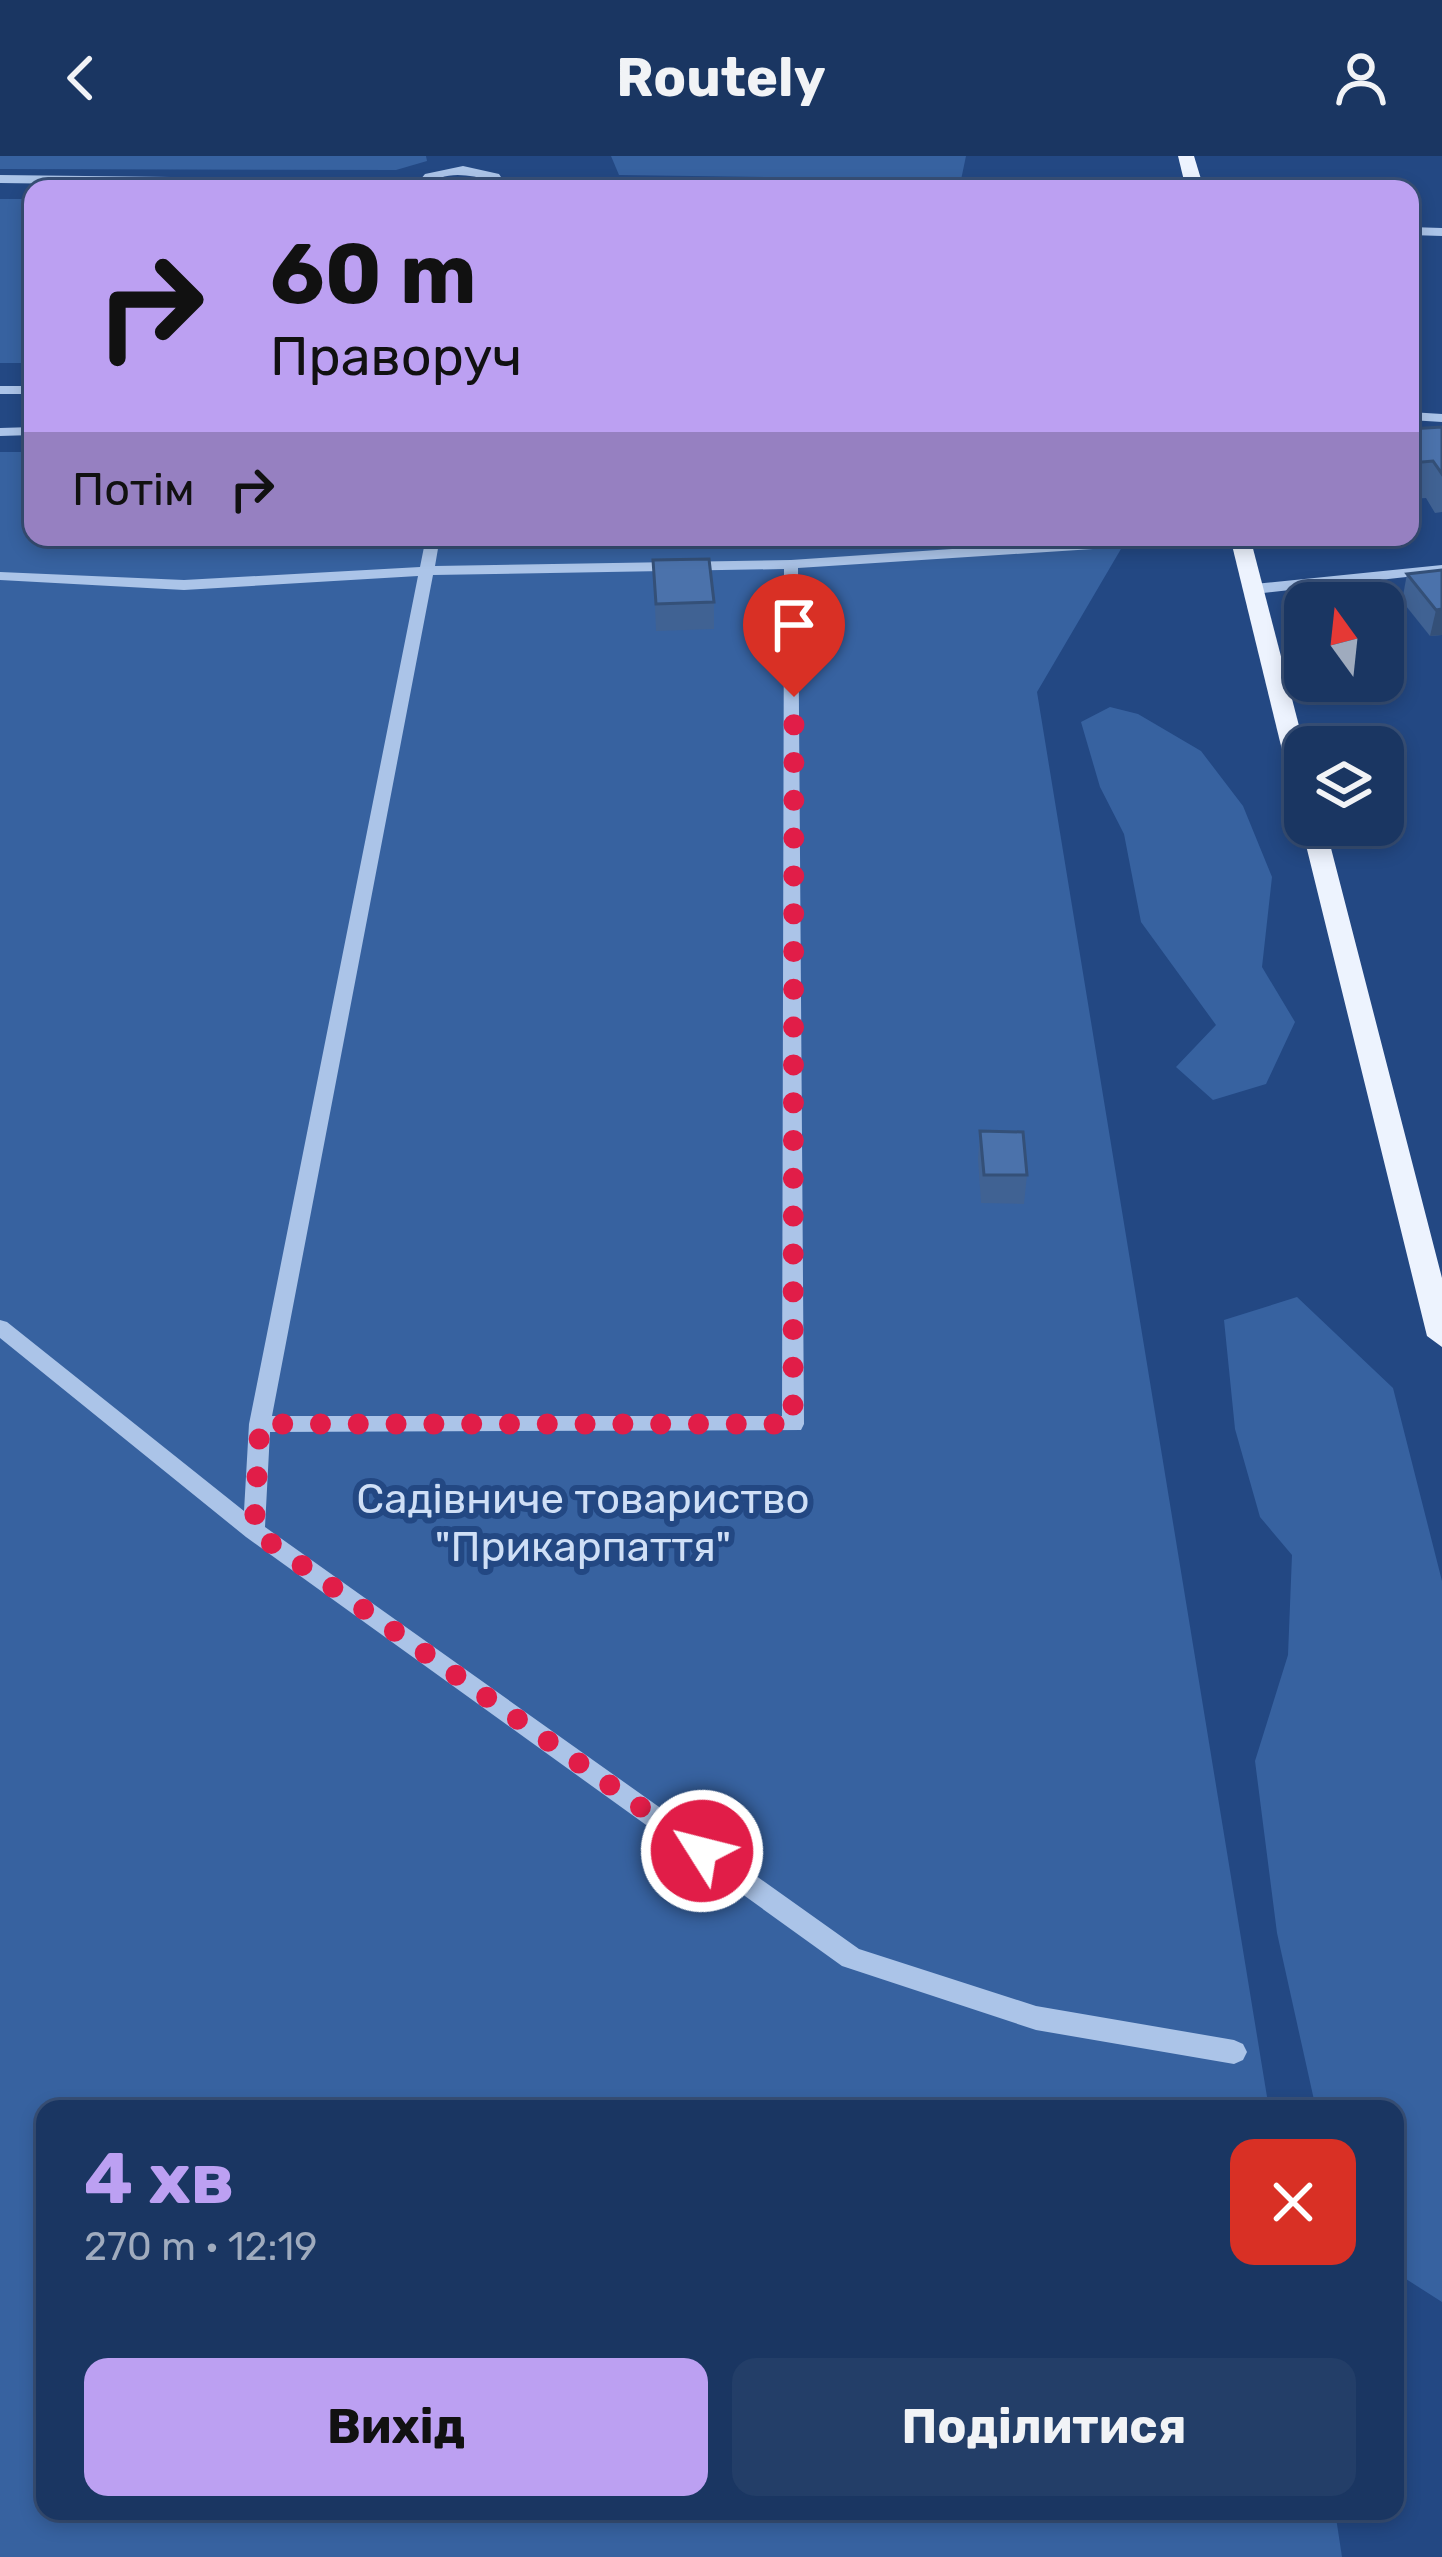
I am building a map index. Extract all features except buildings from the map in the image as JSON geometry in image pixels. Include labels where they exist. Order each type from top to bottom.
[{"type":"main road","points":[[1242,546],[1288,726]]},
{"type":"main road","points":[[1317,846],[1442,1336]]},
{"type":"street","points":[[436,180],[463,170],[497,180]]},
{"type":"street","points":[[0,179],[60,180]]},
{"type":"street","points":[[254,1531],[260,1424],[432,546]]},
{"type":"street","points":[[0,576],[184,585],[429,571],[791,564],[1077,546]]},
{"type":"street","points":[[260,1424],[793,1424],[791,564]]},
{"type":"street","points":[[1254,589],[1442,569]]},
{"type":"street","points":[[0,1327],[254,1531],[851,1958],[1036,2018],[1234,2052]]},
{"type":"green space","points":[[0,156],[426,156],[427,161],[396,170],[0,169]]},
{"type":"green space","points":[[611,156],[966,156],[961,180],[619,175]]},
{"type":"green space","points":[[0,199],[24,199],[24,363],[0,363]]},
{"type":"green space","name":"Садівниче товариство \"Прикарпаття\"","points":[[0,452],[24,452],[24,546],[1123,546],[1037,692],[1268,2100],[36,2100],[36,2520],[1336,2520],[1342,2557],[0,2557]]},
{"type":"green space","points":[[1110,707],[1138,714],[1201,751],[1243,806],[1272,877],[1262,967],[1295,1022],[1266,1084],[1213,1100],[1176,1067],[1216,1025],[1141,922],[1124,834],[1100,787],[1081,722]]},
{"type":"green space","points":[[1297,1297],[1393,1388],[1442,1581],[1442,2302],[1404,2278],[1404,2100],[1314,2100],[1277,1933],[1255,1761],[1288,1655],[1292,1555],[1260,1517],[1235,1429],[1224,1320]]},
{"type":"route","points":[[702,1851],[254,1531],[260,1424],[793,1424],[794,697]]}]
